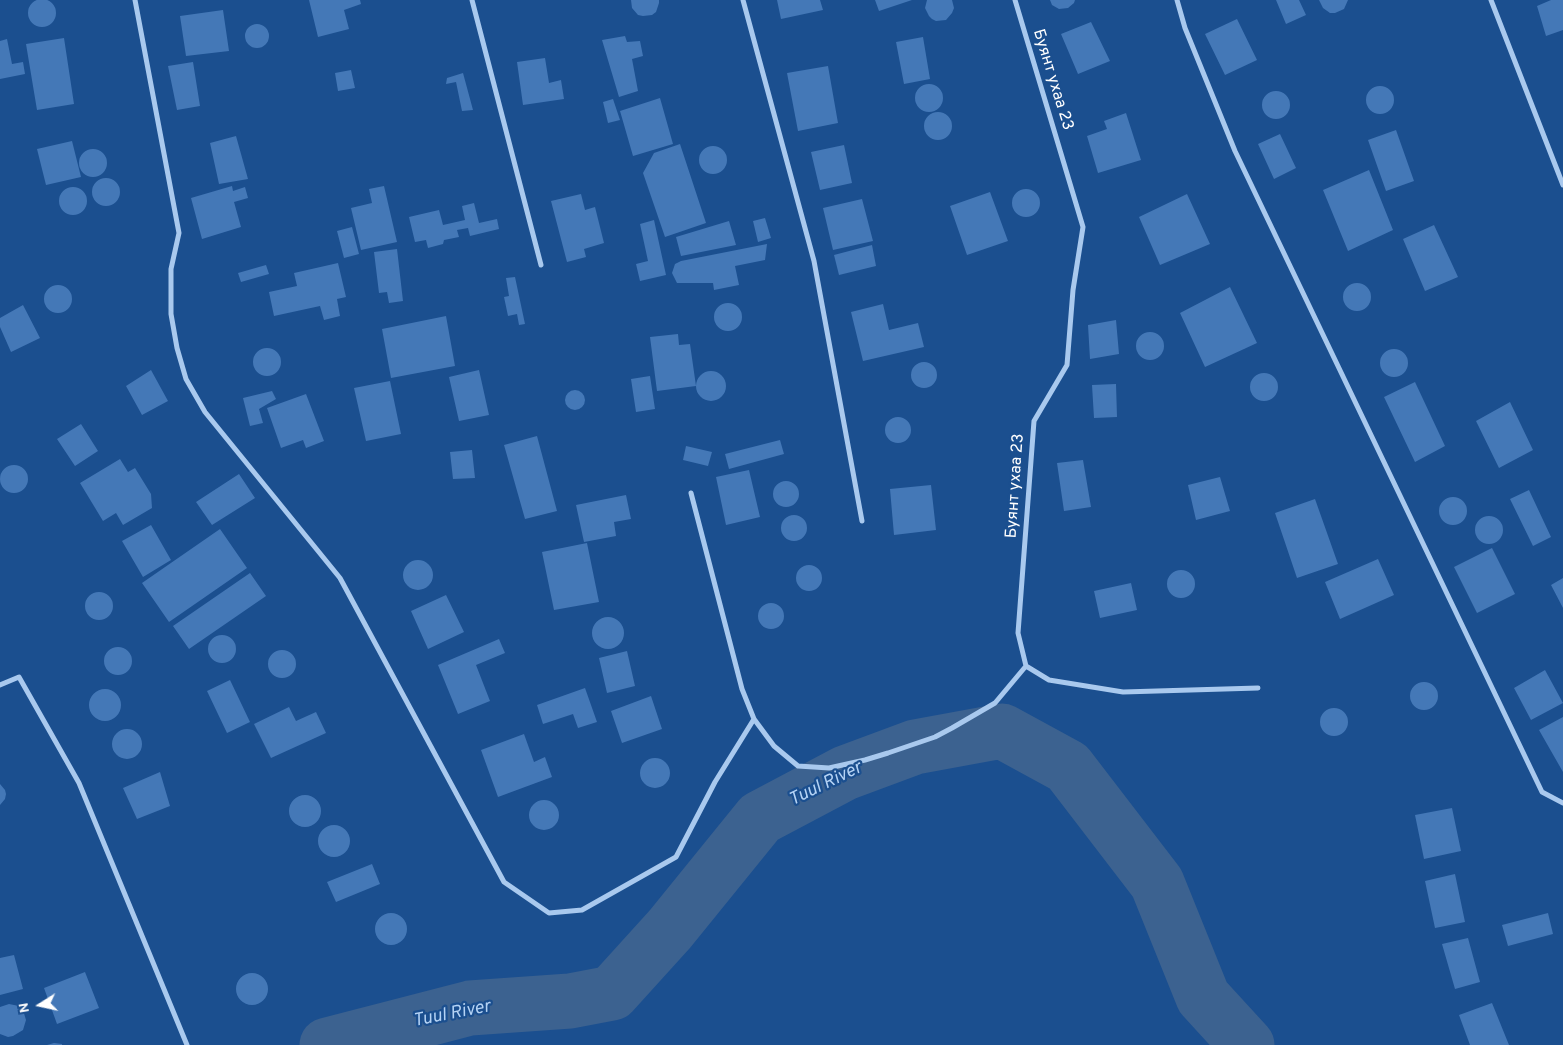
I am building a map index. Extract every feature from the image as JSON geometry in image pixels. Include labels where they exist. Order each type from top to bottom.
[{"type":"street","points":[[134,0],[179,232],[171,269],[171,314],[177,348],[186,379],[204,412],[340,578],[504,882],[549,913],[582,910],[676,857],[715,782],[754,719]]},
{"type":"street","points":[[472,0],[541,265]]},
{"type":"street","points":[[743,0],[814,261],[862,521]]},
{"type":"street","name":"Буянт ухаа 23","points":[[1015,0],[1083,227],[1073,290],[1067,365],[1034,421],[1018,633],[1026,666]]},
{"type":"street","points":[[1177,0],[1185,28],[1235,151],[1542,792],[1563,803]]},
{"type":"street","points":[[1491,0],[1563,185]]},
{"type":"street","points":[[691,493],[742,689],[754,719],[774,746],[798,766],[829,768],[888,753],[934,737],[995,703],[1026,666],[1049,680],[1123,692],[1258,688]]},
{"type":"street","points":[[0,685],[19,677],[79,782],[187,1045]]},
{"type":"building","points":[[42,-1],[52,3],[56,13],[52,23],[42,27],[32,23],[28,13],[32,3]]},
{"type":"building","points":[[309,0],[360,0],[361,4],[344,10],[349,29],[318,37]]},
{"type":"building","points":[[631,0],[659,0],[659,3],[656,12],[652,15],[643,16],[638,15],[632,8]]},
{"type":"building","points":[[777,0],[820,0],[823,10],[781,19]]},
{"type":"building","points":[[875,0],[912,0],[879,11]]},
{"type":"building","points":[[927,0],[952,0],[954,8],[952,13],[946,20],[936,21],[932,19],[925,8]]},
{"type":"building","points":[[1050,0],[1075,0],[1068,8],[1059,9],[1052,5]]},
{"type":"building","points":[[1276,0],[1299,0],[1306,15],[1286,24]]},
{"type":"building","points":[[1319,0],[1348,0],[1344,9],[1330,13],[1323,8]]},
{"type":"building","points":[[1551,0],[1563,0],[1563,30],[1546,36],[1537,6]]},
{"type":"building","points":[[223,10],[229,51],[186,56],[180,16]]},
{"type":"building","points":[[1237,19],[1257,60],[1225,75],[1205,34]]},
{"type":"building","points":[[1091,22],[1110,61],[1078,74],[1061,34]]},
{"type":"building","points":[[257,24],[266,27],[269,36],[266,45],[257,48],[248,45],[245,36],[248,27]]},
{"type":"building","points":[[625,36],[627,42],[640,41],[643,56],[632,59],[638,91],[619,97],[602,40]]},
{"type":"building","points":[[923,37],[930,79],[904,84],[896,42]]},
{"type":"building","points":[[64,38],[74,104],[37,110],[26,44]]},
{"type":"building","points":[[7,39],[12,64],[23,62],[25,74],[0,79],[0,41]]},
{"type":"building","points":[[545,58],[549,83],[561,80],[564,99],[523,105],[517,62]]},
{"type":"building","points":[[193,62],[200,106],[177,110],[168,66]]},
{"type":"building","points":[[828,66],[838,123],[798,131],[787,73]]},
{"type":"building","points":[[351,70],[355,88],[338,91],[335,73]]},
{"type":"building","points":[[463,73],[473,110],[462,111],[456,82],[446,84],[447,78]]},
{"type":"building","points":[[929,84],[939,88],[943,98],[939,108],[929,112],[919,108],[915,98],[919,88]]},
{"type":"building","points":[[1380,86],[1390,90],[1394,100],[1390,110],[1380,114],[1370,110],[1366,100],[1370,90]]},
{"type":"building","points":[[1276,91],[1286,95],[1290,105],[1286,115],[1276,119],[1266,115],[1262,105],[1266,95]]},
{"type":"building","points":[[660,98],[673,144],[633,156],[620,111]]},
{"type":"building","points":[[613,99],[620,120],[608,123],[603,102]]},
{"type":"building","points":[[938,112],[948,116],[952,126],[948,136],[938,140],[928,136],[924,126],[928,116]]},
{"type":"building","points":[[1126,113],[1141,160],[1098,173],[1087,136],[1107,129],[1104,121]]},
{"type":"building","points":[[1396,130],[1414,181],[1386,191],[1368,140]]},
{"type":"building","points":[[1280,134],[1296,168],[1274,179],[1258,144]]},
{"type":"building","points":[[236,136],[248,179],[219,184],[210,143]]},
{"type":"building","points":[[72,141],[81,177],[46,185],[37,149]]},
{"type":"building","points":[[680,144],[706,223],[665,237],[643,173],[654,153]]},
{"type":"building","points":[[844,145],[852,183],[820,190],[811,152]]},
{"type":"building","points":[[713,146],[723,150],[727,160],[723,170],[713,174],[703,170],[699,160],[703,150]]},
{"type":"building","points":[[93,149],[103,153],[107,163],[103,173],[93,177],[83,173],[79,163],[83,153]]},
{"type":"building","points":[[1369,170],[1393,230],[1348,251],[1323,190]]},
{"type":"building","points":[[106,178],[116,182],[120,192],[116,202],[106,206],[96,202],[92,192],[96,182]]},
{"type":"building","points":[[232,186],[233,191],[245,187],[248,198],[234,202],[241,227],[202,239],[191,198]]},
{"type":"building","points":[[384,186],[397,242],[361,250],[351,208],[372,203],[369,189]]},
{"type":"building","points":[[73,187],[83,191],[87,201],[83,211],[73,215],[63,211],[59,201],[63,191]]},
{"type":"building","points":[[1026,189],[1036,193],[1040,203],[1036,213],[1026,217],[1016,213],[1012,203],[1016,193]]},
{"type":"building","points":[[990,192],[1008,241],[967,255],[950,206]]},
{"type":"building","points":[[581,194],[585,210],[595,207],[604,243],[584,249],[586,257],[567,262],[551,201]]},
{"type":"building","points":[[1187,194],[1210,244],[1160,265],[1139,217]]},
{"type":"building","points":[[862,199],[873,241],[833,250],[823,208]]},
{"type":"building","points":[[474,203],[479,223],[497,219],[499,229],[470,236],[468,228],[457,230],[459,237],[444,240],[443,244],[428,248],[426,240],[415,242],[409,217],[439,210],[443,225],[465,220],[462,206]]},
{"type":"building","points":[[765,218],[771,238],[758,242],[753,221]]},
{"type":"building","points":[[654,220],[666,275],[640,281],[636,264],[648,261],[640,224]]},
{"type":"building","points":[[729,221],[736,245],[681,256],[676,237]]},
{"type":"building","points":[[1434,225],[1458,277],[1425,291],[1403,239]]},
{"type":"building","points":[[352,227],[359,254],[344,258],[337,231]]},
{"type":"building","points":[[767,244],[765,260],[735,266],[739,285],[714,290],[713,283],[677,283],[672,273],[675,264],[681,261]]},
{"type":"building","points":[[872,245],[876,266],[839,275],[834,255]]},
{"type":"building","points":[[397,249],[403,301],[389,303],[387,292],[379,293],[374,252]]},
{"type":"building","points":[[338,263],[346,297],[337,299],[340,316],[324,320],[320,306],[274,316],[269,292],[297,286],[294,273]]},
{"type":"building","points":[[266,265],[269,274],[241,282],[238,273]]},
{"type":"building","points":[[515,277],[525,324],[519,325],[517,314],[508,316],[504,297],[509,296],[506,278]]},
{"type":"building","points":[[1357,283],[1367,287],[1371,297],[1367,307],[1357,311],[1347,307],[1343,297],[1347,287]]},
{"type":"building","points":[[58,285],[68,289],[72,299],[68,309],[58,313],[48,309],[44,299],[48,289]]},
{"type":"building","points":[[1230,287],[1257,343],[1205,367],[1180,313]]},
{"type":"building","points":[[728,303],[738,307],[742,317],[738,327],[728,331],[718,327],[714,317],[718,307]]},
{"type":"building","points":[[883,304],[889,330],[918,323],[924,347],[863,361],[851,312]]},
{"type":"building","points":[[23,305],[40,338],[11,352],[0,327],[0,318]]},
{"type":"building","points":[[446,316],[455,366],[391,378],[382,329]]},
{"type":"building","points":[[1116,320],[1119,354],[1090,359],[1088,325]]},
{"type":"building","points":[[1150,332],[1160,336],[1164,346],[1160,356],[1150,360],[1140,356],[1136,346],[1140,336]]},
{"type":"building","points":[[678,334],[679,345],[690,344],[696,386],[657,391],[650,337]]},
{"type":"building","points":[[267,348],[277,352],[281,362],[277,372],[267,376],[257,372],[253,362],[257,352]]},
{"type":"building","points":[[1394,349],[1404,353],[1408,363],[1404,373],[1394,377],[1384,373],[1380,363],[1384,353]]},
{"type":"building","points":[[924,362],[933,366],[937,375],[933,384],[924,388],[915,384],[911,375],[915,366]]},
{"type":"building","points":[[151,370],[168,401],[142,415],[126,386]]},
{"type":"building","points":[[479,370],[489,415],[459,421],[449,377]]},
{"type":"building","points":[[711,371],[722,375],[726,386],[722,397],[711,401],[700,397],[696,386],[700,375]]},
{"type":"building","points":[[1264,373],[1274,377],[1278,387],[1274,397],[1264,401],[1254,397],[1250,387],[1254,377]]},
{"type":"building","points":[[650,376],[655,409],[636,412],[631,379]]},
{"type":"building","points":[[390,381],[401,434],[366,441],[354,388]]},
{"type":"building","points":[[1415,382],[1445,446],[1415,462],[1384,397]]},
{"type":"building","points":[[1116,384],[1117,417],[1094,418],[1092,385]]},
{"type":"building","points":[[575,390],[582,393],[585,400],[582,407],[575,410],[568,407],[565,400],[568,393]]},
{"type":"building","points":[[272,391],[276,399],[259,409],[263,423],[250,426],[243,398]]},
{"type":"building","points":[[306,394],[324,441],[306,448],[303,440],[281,448],[267,408]]},
{"type":"building","points":[[1510,402],[1533,450],[1499,468],[1476,421]]},
{"type":"building","points":[[898,417],[907,421],[911,430],[907,439],[898,443],[889,439],[885,430],[889,421]]},
{"type":"building","points":[[81,424],[98,451],[75,466],[57,439]]},
{"type":"building","points":[[537,436],[557,511],[525,519],[504,445]]},
{"type":"building","points":[[780,440],[784,454],[729,469],[725,454]]},
{"type":"building","points":[[686,446],[712,452],[708,466],[683,460]]},
{"type":"building","points":[[472,450],[475,478],[453,479],[450,452]]},
{"type":"building","points":[[120,459],[128,472],[135,468],[151,494],[152,508],[123,525],[116,513],[103,521],[80,483]]},
{"type":"building","points":[[1083,460],[1091,507],[1064,511],[1057,463]]},
{"type":"building","points":[[14,465],[24,469],[28,479],[24,489],[14,493],[4,489],[0,479],[4,469]]},
{"type":"building","points":[[749,470],[760,517],[726,525],[716,477]]},
{"type":"building","points":[[239,474],[255,498],[212,525],[196,502]]},
{"type":"building","points":[[1220,477],[1230,511],[1196,520],[1188,485]]},
{"type":"building","points":[[786,481],[795,485],[799,494],[795,503],[786,507],[777,503],[773,494],[777,485]]},
{"type":"building","points":[[931,485],[936,530],[894,535],[890,489]]},
{"type":"building","points":[[1529,490],[1551,537],[1533,546],[1510,499]]},
{"type":"building","points":[[626,495],[631,519],[614,522],[616,536],[584,542],[576,505]]},
{"type":"building","points":[[1453,497],[1463,501],[1467,511],[1463,521],[1453,525],[1443,521],[1439,511],[1443,501]]},
{"type":"building","points":[[1315,499],[1338,564],[1297,578],[1275,513]]},
{"type":"building","points":[[794,515],[803,519],[807,528],[803,537],[794,541],[785,537],[781,528],[785,519]]},
{"type":"building","points":[[1489,516],[1499,520],[1503,530],[1499,540],[1489,544],[1479,540],[1475,530],[1479,520]]},
{"type":"building","points":[[151,525],[171,560],[143,577],[122,541]]},
{"type":"building","points":[[220,529],[247,568],[169,622],[142,583]]},
{"type":"building","points":[[587,543],[599,602],[554,610],[542,552]]},
{"type":"building","points":[[1492,548],[1515,594],[1477,613],[1454,567]]},
{"type":"building","points":[[1378,559],[1394,595],[1340,619],[1325,582]]},
{"type":"building","points":[[418,560],[429,564],[433,575],[429,586],[418,590],[407,586],[403,575],[407,564]]},
{"type":"building","points":[[809,565],[818,569],[822,578],[818,587],[809,591],[800,587],[796,578],[800,569]]},
{"type":"building","points":[[1181,570],[1191,574],[1195,584],[1191,594],[1181,598],[1171,594],[1167,584],[1171,574]]},
{"type":"building","points":[[250,573],[266,596],[189,649],[173,626]]},
{"type":"building","points":[[1563,578],[1563,608],[1551,585]]},
{"type":"building","points":[[1131,583],[1137,610],[1100,618],[1094,591]]},
{"type":"building","points":[[99,592],[109,596],[113,606],[109,616],[99,620],[89,616],[85,606],[89,596]]},
{"type":"building","points":[[446,595],[464,632],[428,649],[411,611]]},
{"type":"building","points":[[771,603],[780,607],[784,616],[780,625],[771,629],[762,625],[758,616],[762,607]]},
{"type":"building","points":[[608,617],[619,622],[624,633],[619,644],[608,649],[597,644],[592,633],[597,622]]},
{"type":"building","points":[[222,635],[232,639],[236,649],[232,659],[222,663],[212,659],[208,649],[212,639]]},
{"type":"building","points":[[499,639],[505,653],[476,665],[490,701],[458,714],[438,665]]},
{"type":"building","points":[[118,647],[128,651],[132,661],[128,671],[118,675],[108,671],[104,661],[108,651]]},
{"type":"building","points":[[282,650],[292,654],[296,664],[292,674],[282,678],[272,674],[268,664],[272,654]]},
{"type":"building","points":[[627,651],[635,686],[607,693],[599,658]]},
{"type":"building","points":[[1545,670],[1563,703],[1531,720],[1514,688]]},
{"type":"building","points":[[230,680],[250,722],[227,733],[207,691]]},
{"type":"building","points":[[1424,682],[1434,686],[1438,696],[1434,706],[1424,710],[1414,706],[1410,696],[1414,686]]},
{"type":"building","points":[[585,688],[597,722],[578,728],[573,714],[543,724],[537,705]]},
{"type":"building","points":[[105,689],[111,690],[116,694],[120,699],[120,711],[116,716],[111,720],[105,721],[99,720],[94,716],[90,711],[89,705],[90,699],[94,694],[99,690]]},
{"type":"building","points":[[651,696],[662,729],[622,743],[611,711]]},
{"type":"building","points":[[289,707],[296,721],[316,712],[326,733],[271,758],[254,724]]},
{"type":"building","points":[[1334,708],[1344,712],[1348,722],[1344,732],[1334,736],[1324,732],[1320,722],[1324,712]]},
{"type":"building","points":[[1563,717],[1563,772],[1539,730]]},
{"type":"building","points":[[127,729],[138,733],[142,744],[138,755],[127,759],[116,755],[112,744],[116,733]]},
{"type":"building","points":[[524,734],[534,762],[545,757],[552,777],[498,797],[481,750]]},
{"type":"building","points":[[655,758],[666,762],[670,773],[666,784],[655,788],[644,784],[640,773],[644,762]]},
{"type":"building","points":[[160,772],[170,806],[137,819],[123,788]]},
{"type":"building","points":[[0,784],[6,794],[5,799],[0,805]]},
{"type":"building","points":[[305,795],[316,800],[321,811],[316,822],[305,827],[294,822],[289,811],[294,800]]},
{"type":"building","points":[[544,800],[555,804],[559,815],[555,826],[544,830],[533,826],[529,815],[533,804]]},
{"type":"building","points":[[1452,808],[1461,851],[1424,859],[1415,815]]},
{"type":"building","points":[[334,825],[345,830],[350,841],[345,852],[334,857],[323,852],[318,841],[323,830]]},
{"type":"building","points":[[372,864],[380,884],[336,902],[327,882]]},
{"type":"building","points":[[1455,874],[1465,922],[1435,928],[1425,881]]},
{"type":"building","points":[[391,913],[402,918],[407,929],[402,940],[391,945],[380,940],[375,929],[380,918]]},
{"type":"building","points":[[1548,913],[1553,934],[1508,946],[1502,925]]},
{"type":"building","points":[[1468,938],[1480,982],[1455,989],[1442,944]]},
{"type":"building","points":[[14,955],[23,989],[0,995],[0,958]]},
{"type":"building","points":[[85,972],[99,1008],[57,1024],[44,988]]},
{"type":"building","points":[[252,973],[263,978],[268,989],[263,1000],[252,1005],[241,1000],[236,989],[241,978]]},
{"type":"building","points":[[1492,1003],[1509,1045],[1470,1045],[1459,1015]]},
{"type":"building","points":[[9,1004],[19,1006],[23,1010],[26,1020],[23,1030],[8,1037],[0,1034],[0,1007]]},
{"type":"building","points":[[54,1043],[62,1044],[62,1045],[47,1045]]},
{"type":"waterway","name":"Tuul River","points":[[327,1045],[470,1008],[570,1001],[612,993],[670,929],[760,818],[845,773],[915,747],[1002,731],[1068,767],[1157,883],[1203,997],[1247,1045]]}]
